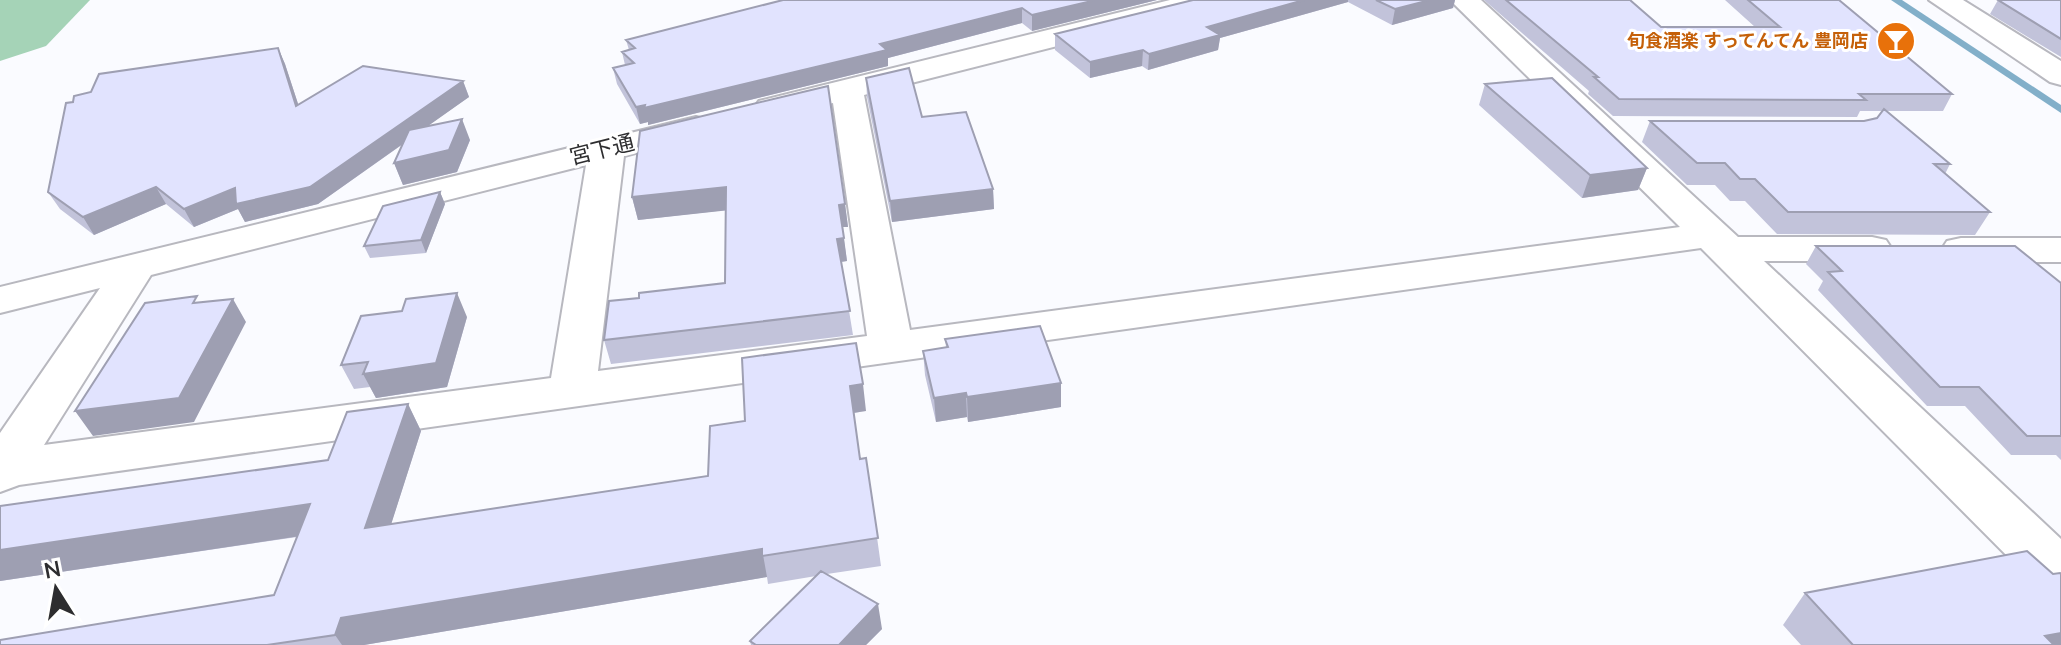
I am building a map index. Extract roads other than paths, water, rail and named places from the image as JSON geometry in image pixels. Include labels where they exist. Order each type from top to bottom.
[{"type":"street","name":"宮下通","points":[[0,300],[1205,0]]},
{"type":"street","points":[[1464,0],[1602,129],[1716,242],[2040,533],[2061,574]]},
{"type":"street","points":[[1943,0],[2061,75]]},
{"type":"street","points":[[2007,41],[2061,40]]},
{"type":"street","points":[[847,89],[891,347]]},
{"type":"street","points":[[1602,129],[1649,129]]},
{"type":"street","points":[[572,391],[607,149]]},
{"type":"street","points":[[1,471],[891,347],[1716,242],[1914,249],[2061,250]]},
{"type":"street","points":[[2014,250],[2061,290]]},
{"type":"street","points":[[1,471],[136,266]]},
{"type":"waterway","points":[[1896,0],[2061,110]]},
{"type":"place","name":"旬食酒楽 すってんてん 豊岡店","points":[[1896,41]]}]
